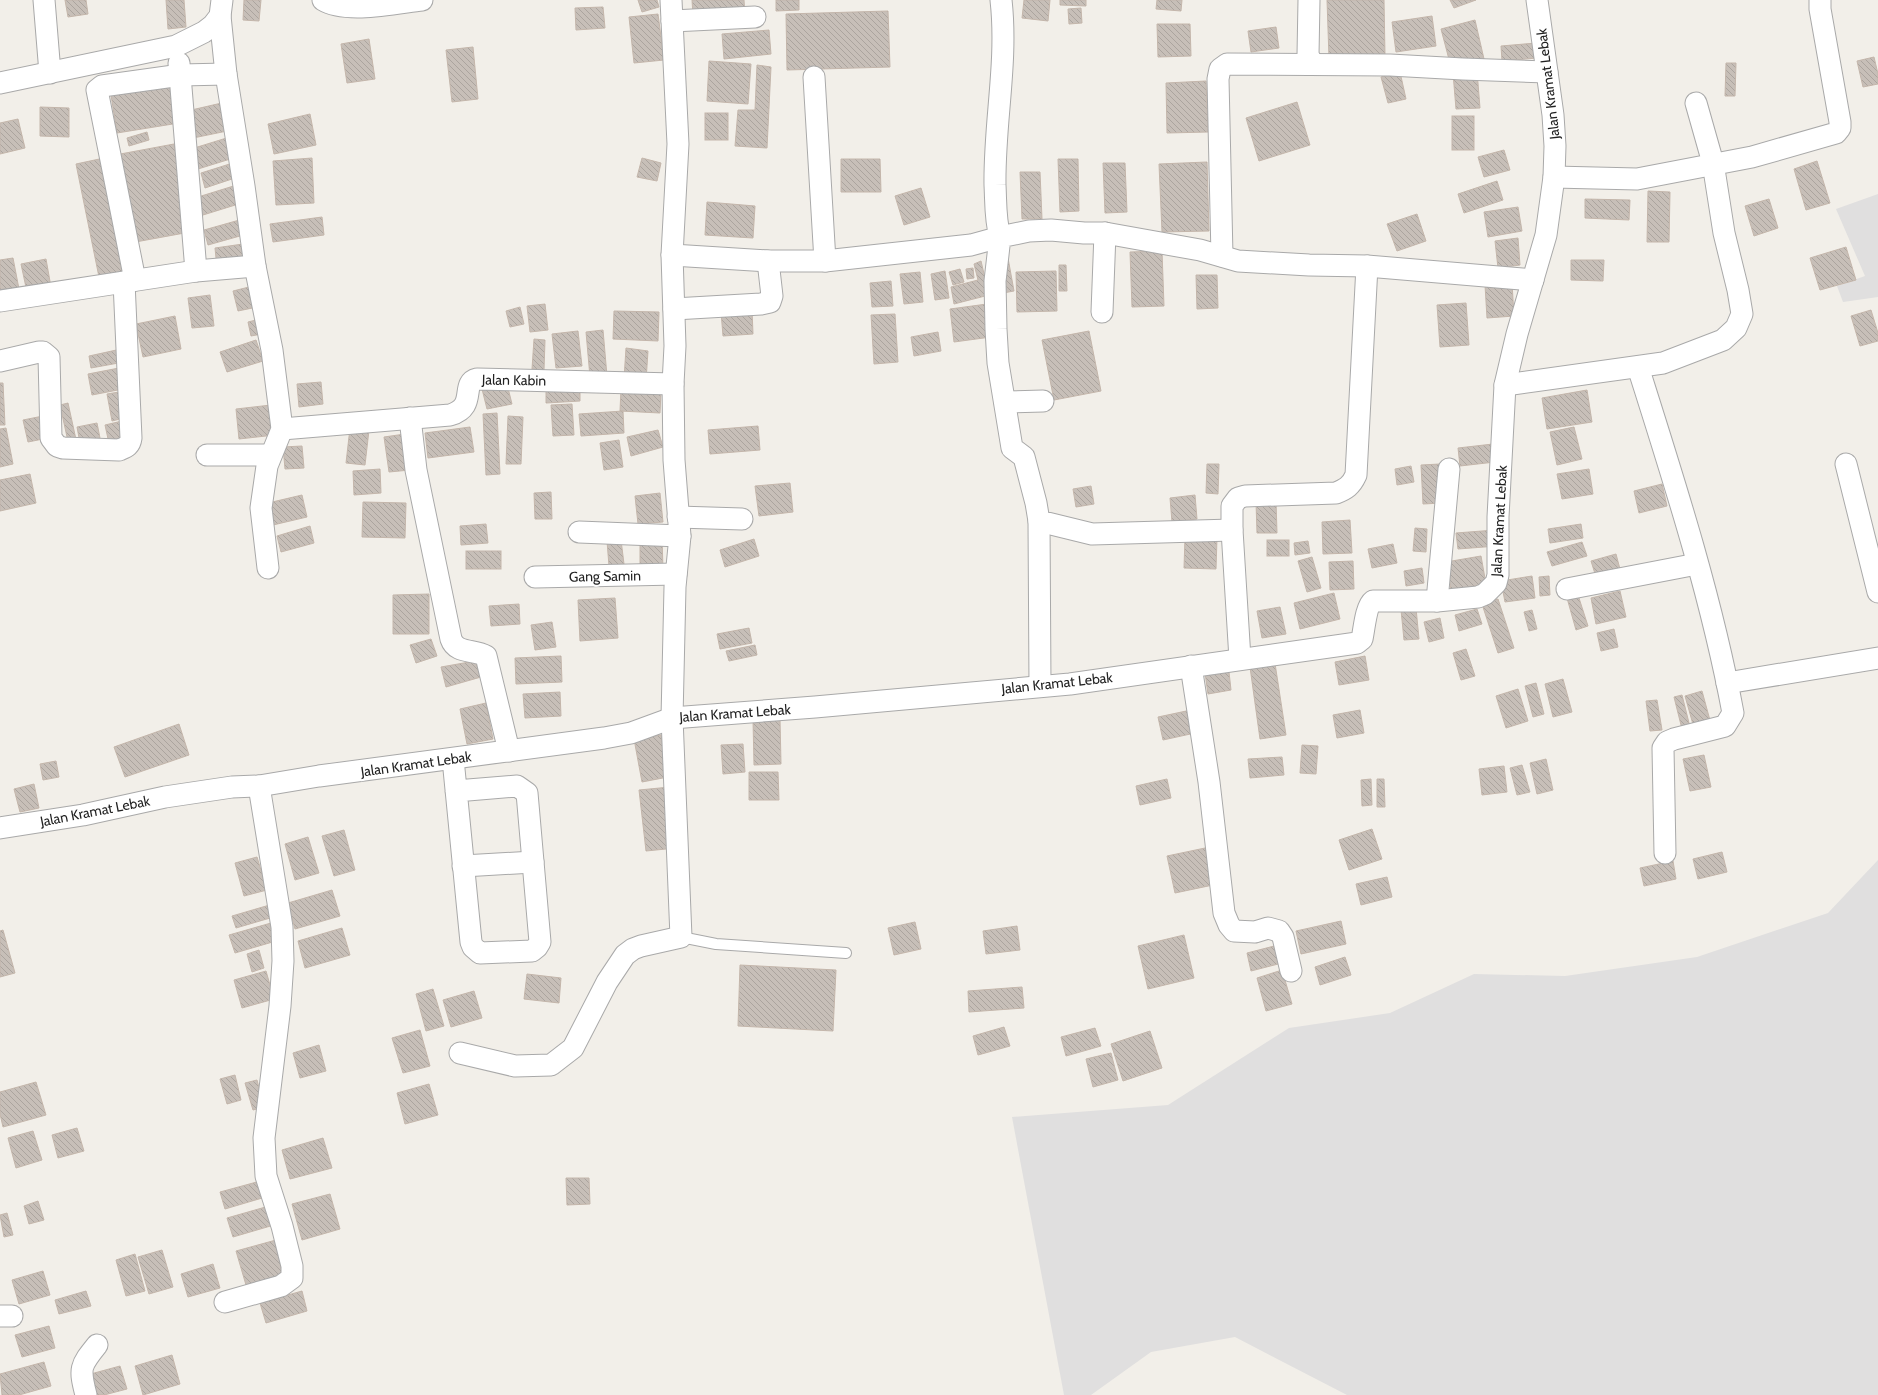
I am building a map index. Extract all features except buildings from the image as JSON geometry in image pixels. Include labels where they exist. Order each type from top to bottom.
[{"type":"street","points":[[44,0],[50,73]]},
{"type":"street","points":[[323,0],[328,3],[352,7],[422,0]]},
{"type":"street","points":[[460,1053],[515,1066],[551,1065],[573,1048],[607,982],[625,955],[633,949],[641,946],[681,937],[672,718],[676,574],[679,526],[674,460],[674,309],[672,255],[678,144],[671,0]]},
{"type":"street","points":[[1001,0],[1003,48],[994,165],[996,220],[1000,236],[995,281],[998,363],[1012,448],[1024,457],[1039,521],[1040,686]]},
{"type":"street","points":[[1309,0],[1308,55],[1313,64]]},
{"type":"street","name":"Jalan Kramat Lebak","points":[[0,828],[83,815],[165,797],[232,786],[260,786],[631,733],[672,718],[1040,686],[1361,642],[1368,608],[1370,603],[1374,601],[1437,601],[1478,597],[1485,594],[1496,583],[1498,576],[1498,517],[1505,385],[1517,334],[1546,235],[1554,177],[1554,122],[1537,0]]},
{"type":"street","points":[[1554,177],[1637,179],[1752,156],[1836,134],[1840,128],[1834,85],[1820,9],[1820,0]]},
{"type":"street","points":[[0,83],[176,46],[204,32],[213,25],[221,8]]},
{"type":"street","points":[[221,8],[226,74],[255,266],[272,350],[282,429],[267,466],[261,508],[268,568]]},
{"type":"street","points":[[672,21],[755,17]]},
{"type":"street","points":[[176,46],[181,75],[196,271]]},
{"type":"street","points":[[1222,256],[1218,79],[1220,69],[1227,64],[1390,65],[1547,72]]},
{"type":"street","points":[[0,361],[39,352],[43,352],[49,357],[51,438],[57,446],[63,448],[119,450],[126,448],[131,438],[129,281],[97,90],[102,86],[181,75],[226,74]]},
{"type":"street","points":[[814,77],[824,261]]},
{"type":"street","points":[[1505,385],[1663,363],[1723,340],[1731,334],[1739,322],[1742,314],[1738,290],[1724,233],[1713,163],[1696,103]]},
{"type":"street","points":[[672,255],[768,261],[824,261],[971,245],[1000,236],[1029,231],[1050,230],[1084,234],[1105,233],[1156,241],[1238,260],[1273,264],[1367,266],[1533,280]]},
{"type":"street","points":[[1102,312],[1105,233]]},
{"type":"street","points":[[674,309],[761,304],[770,302],[772,296],[768,261]]},
{"type":"street","points":[[0,301],[196,271],[255,266]]},
{"type":"street","points":[[1240,659],[1232,530],[1232,506],[1238,498],[1245,496],[1336,493],[1347,489],[1352,483],[1356,475],[1367,266]]},
{"type":"street","points":[[1638,367],[1676,486],[1727,683],[1733,713],[1725,726],[1667,742],[1663,748],[1665,853]]},
{"type":"street","name":"Jalan Kabin","points":[[282,429],[450,415],[459,412],[465,407],[470,383],[477,379],[673,384]]},
{"type":"street","points":[[1005,402],[1043,401]]},
{"type":"street","points":[[410,418],[416,470],[451,639],[453,645],[457,648],[486,656],[509,751]]},
{"type":"street","points":[[208,455],[271,455]]},
{"type":"street","points":[[1846,464],[1878,592]]},
{"type":"street","points":[[1437,601],[1449,469]]},
{"type":"street","points":[[579,532],[679,526],[742,519]]},
{"type":"street","points":[[1039,521],[1092,534],[1232,530]]},
{"type":"street","points":[[1567,589],[1697,564]]},
{"type":"street","name":"Gang Samin","points":[[535,577],[676,574]]},
{"type":"street","points":[[1727,683],[1878,658]]},
{"type":"street","points":[[1191,666],[1209,782],[1224,913],[1229,925],[1234,931],[1255,932],[1268,928],[1279,931],[1283,937],[1291,971]]},
{"type":"street","points":[[454,759],[456,791],[471,942],[474,948],[480,953],[527,952],[537,947],[540,942],[527,793],[517,786],[456,791]]},
{"type":"street","points":[[225,1302],[282,1286],[292,1278],[292,1266],[282,1226],[266,1176],[264,1156],[264,1138],[280,1006],[283,940],[260,786]]},
{"type":"street","points":[[463,866],[533,862]]},
{"type":"street","points":[[86,1395],[82,1368],[83,1362],[97,1345]]},
{"type":"lane","points":[[681,937],[716,944],[846,953]]},
{"type":"shaded area","points":[[1878,194],[1878,297],[1843,302],[1837,286],[1865,276],[1836,209]]},
{"type":"shaded area","points":[[1878,860],[1878,1395],[1347,1395],[1235,1337],[1151,1352],[1091,1395],[1064,1395],[1012,1117],[1168,1105],[1289,1028],[1390,1013],[1474,974],[1565,976],[1697,957],[1828,913]]}]
